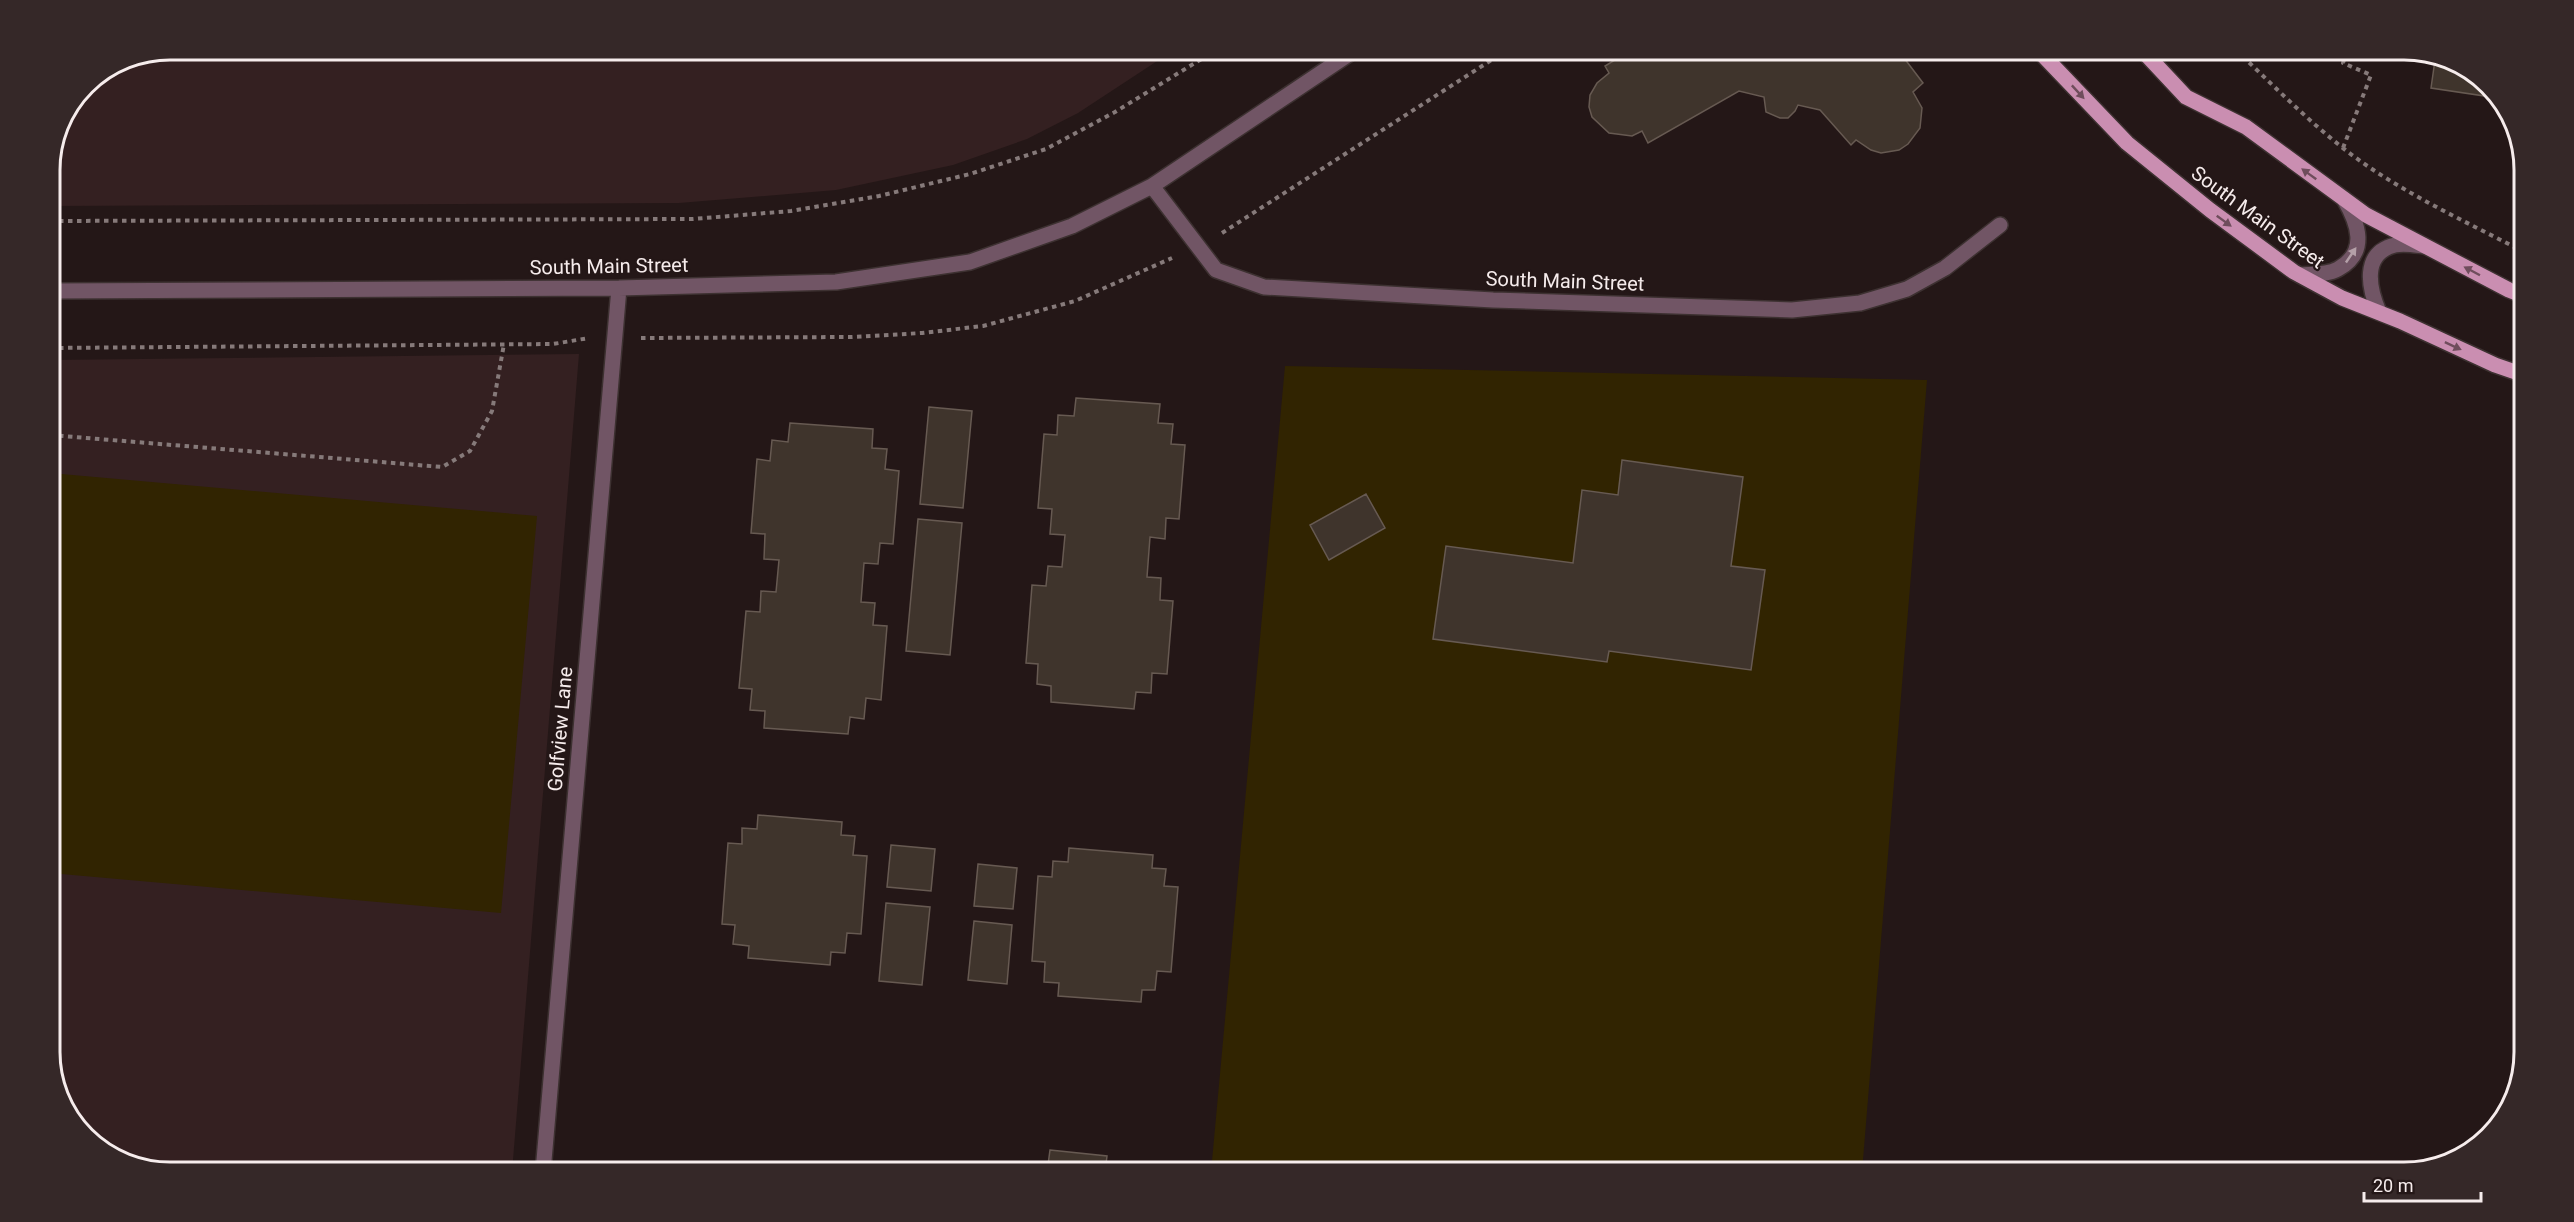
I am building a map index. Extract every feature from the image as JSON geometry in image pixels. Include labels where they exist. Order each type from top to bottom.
[{"type":"main road","name":"South Main Street","points":[[2048,60],[2127,143],[2210,210],[2300,275],[2333,294],[2514,372]]},
{"type":"main road","points":[[2151,60],[2186,97],[2246,128],[2366,215],[2514,292]]},
{"type":"street","name":"South Main Street","points":[[60,291],[619,288],[836,282],[970,262],[1072,226],[1152,186],[1340,60]]},
{"type":"street","name":"South Main Street","points":[[1152,186],[1216,270],[1264,287],[1492,300],[1792,310],[1860,303],[1907,289],[1945,268],[2000,225]]},
{"type":"street","points":[[2300,275],[2337,270],[2354,254],[2359,240],[2356,219],[2344,199]]},
{"type":"street","points":[[2379,312],[2370,283],[2369,271],[2375,259],[2384,250],[2396,245],[2424,246]]},
{"type":"street","name":"Golfview Lane","points":[[544,1162],[619,288]]},
{"type":"path","points":[[60,221],[693,219],[791,211],[879,196],[970,174],[1046,149],[1115,112],[1200,60]]},
{"type":"path","points":[[2246,60],[2313,124],[2343,148],[2407,191],[2514,247]]},
{"type":"path","points":[[2343,148],[2371,75],[2343,63],[2344,60]]},
{"type":"path","points":[[60,436],[442,467],[470,451],[492,411],[504,344]]},
{"type":"shaded area","points":[[1159,60],[1078,113],[1027,139],[953,165],[836,190],[679,203],[60,206],[60,163],[71,121],[92,92],[128,68],[156,61]]},
{"type":"shaded area","points":[[579,354],[513,1162],[163,1162],[128,1154],[115,1147],[92,1130],[71,1101],[60,1059],[60,360]]},
{"type":"shaded area","points":[[1285,366],[1927,380],[1863,1162],[1212,1162]]},
{"type":"shaded area","points":[[60,474],[537,516],[501,913],[60,874]]},
{"type":"building","points":[[1615,60],[1906,60],[1923,83],[1913,92],[1922,108],[1920,128],[1908,144],[1899,150],[1881,153],[1871,150],[1856,140],[1851,145],[1820,110],[1798,105],[1788,118],[1780,118],[1766,112],[1764,97],[1739,91],[1648,143],[1642,131],[1632,136],[1609,133],[1592,117],[1589,107],[1590,95],[1597,83],[1609,73],[1605,66]]},
{"type":"building","points":[[2434,65],[2453,71],[2485,96],[2431,88]]},
{"type":"building","points":[[1076,398],[1160,404],[1158,423],[1173,424],[1171,444],[1185,445],[1179,519],[1166,518],[1165,539],[1150,537],[1147,577],[1161,578],[1160,600],[1173,601],[1167,674],[1152,673],[1151,693],[1136,692],[1134,709],[1051,702],[1051,686],[1037,684],[1038,664],[1026,663],[1032,585],[1046,586],[1048,566],[1062,567],[1065,535],[1050,534],[1052,509],[1038,508],[1044,434],[1057,435],[1058,415],[1074,416]]},
{"type":"building","points":[[929,407],[972,411],[963,508],[920,504]]},
{"type":"building","points":[[790,423],[873,429],[872,448],[887,449],[885,469],[899,471],[893,544],[880,543],[878,564],[864,563],[861,602],[875,603],[873,625],[887,626],[881,700],[866,698],[864,719],[850,717],[848,734],[764,728],[765,711],[750,710],[752,689],[739,688],[746,611],[760,612],[761,591],[776,592],[779,560],[764,559],[765,534],[751,533],[757,459],[770,461],[772,440],[788,442]]},
{"type":"building","points":[[1622,460],[1743,477],[1731,566],[1765,570],[1751,670],[1609,651],[1607,662],[1433,639],[1446,546],[1573,563],[1582,490],[1618,495]]},
{"type":"building","points":[[1366,494],[1385,528],[1329,560],[1310,525]]},
{"type":"building","points":[[918,519],[962,523],[950,655],[906,651]]},
{"type":"building","points":[[758,815],[842,822],[841,835],[855,836],[853,855],[867,856],[861,934],[847,933],[845,953],[831,952],[830,965],[748,958],[749,946],[733,944],[735,925],[722,924],[728,843],[742,844],[742,828],[757,829]]},
{"type":"building","points":[[891,845],[935,849],[931,891],[887,887]]},
{"type":"building","points":[[1069,848],[1153,855],[1152,868],[1166,869],[1164,886],[1178,887],[1171,972],[1157,971],[1155,990],[1142,990],[1141,1002],[1058,996],[1059,983],[1044,982],[1045,962],[1032,961],[1038,876],[1052,877],[1053,861],[1068,862]]},
{"type":"building","points":[[978,864],[1017,868],[1013,909],[974,906]]},
{"type":"building","points":[[886,903],[930,907],[922,985],[879,981]]},
{"type":"building","points":[[974,921],[1012,925],[1007,984],[968,980]]},
{"type":"building","points":[[1050,1150],[1107,1156],[1106,1162],[1048,1162]]}]
